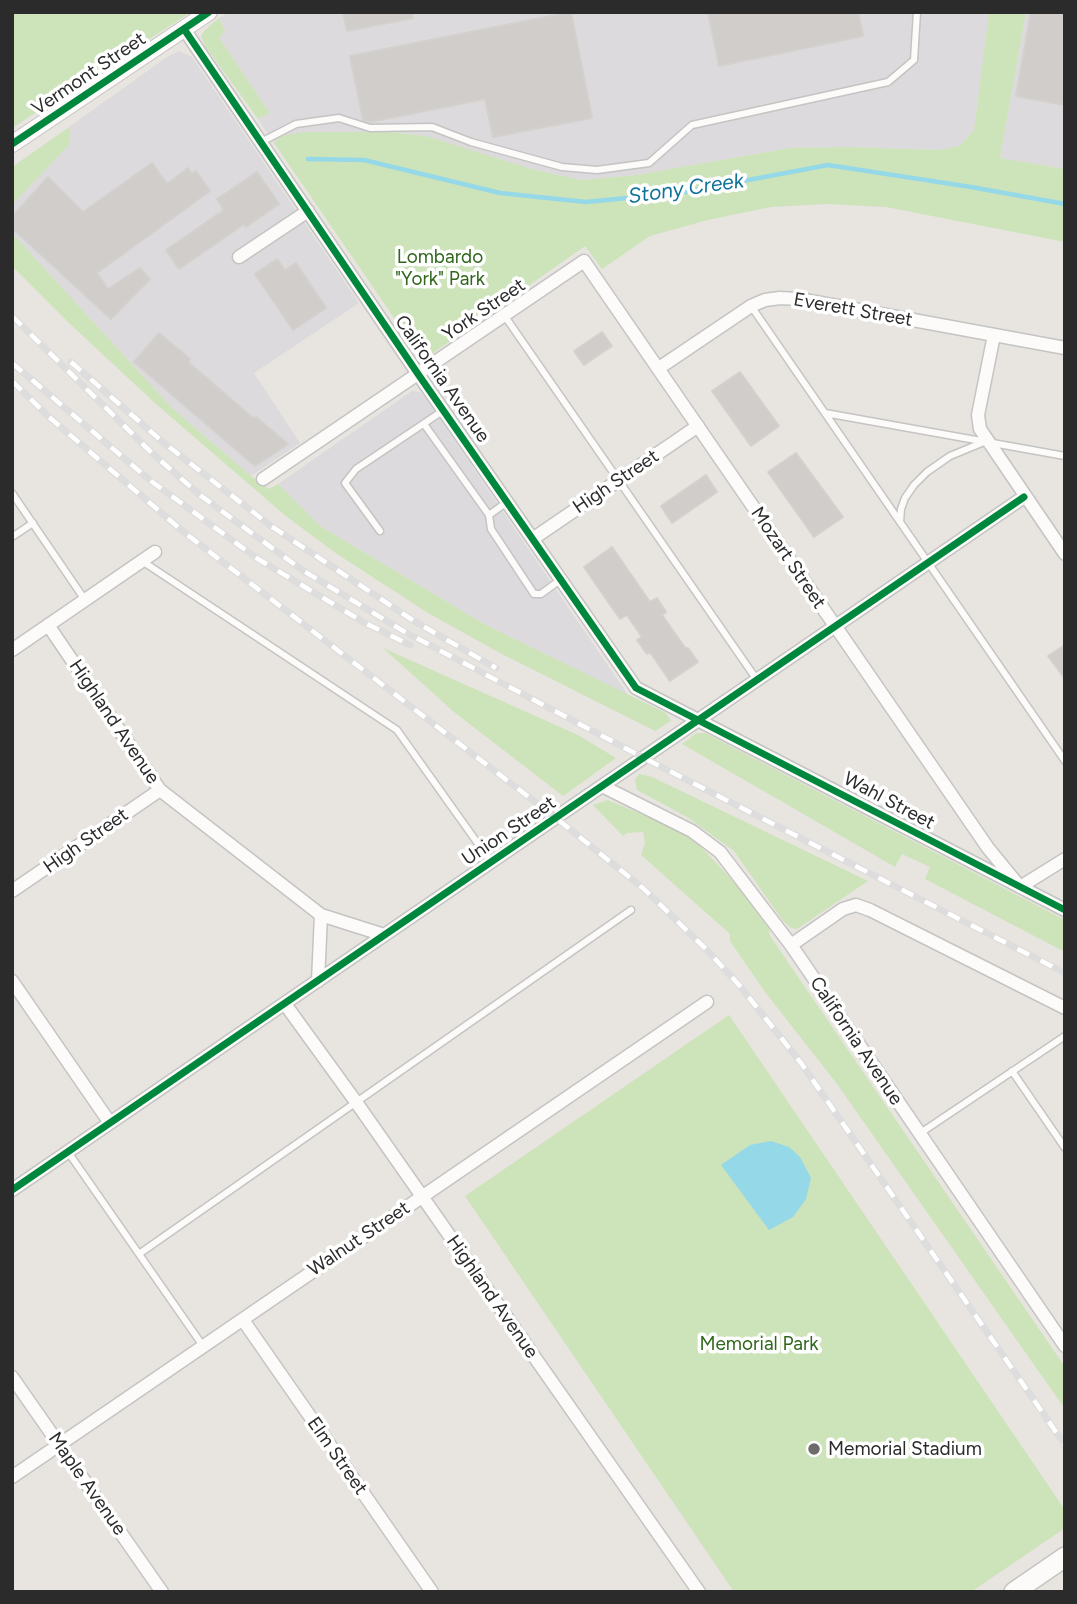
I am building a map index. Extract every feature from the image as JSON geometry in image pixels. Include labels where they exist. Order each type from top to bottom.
[{"type":"main road","points":[[1014,1592],[1065,1557]]},
{"type":"street","name":"Vermont Street","points":[[12,144],[209,12]]},
{"type":"street","name":"California Avenue","points":[[184,29],[418,374],[636,688],[699,719]]},
{"type":"street","points":[[239,257],[308,211]]},
{"type":"street","name":"York Street","points":[[263,479],[584,261]]},
{"type":"street","name":"Mozart Street","points":[[584,261],[988,848],[1020,887]]},
{"type":"street","name":"Everett Street","points":[[659,368],[751,306],[765,300],[800,299],[1065,348]]},
{"type":"street","points":[[994,335],[978,415],[981,429],[1024,497],[1065,554]]},
{"type":"street","name":"High Street","points":[[534,538],[698,426]]},
{"type":"street","name":"Union Street","points":[[12,1190],[1024,497]]},
{"type":"street","points":[[12,650],[155,551]]},
{"type":"street","name":"Highland Avenue","points":[[48,625],[160,790],[321,915],[384,935]]},
{"type":"street","name":"Wahl Street","points":[[699,719],[1065,910]]},
{"type":"street","name":"California Avenue","points":[[602,786],[692,831],[720,852],[791,945],[1065,1346]]},
{"type":"street","name":"High Street","points":[[12,891],[160,790]]},
{"type":"street","points":[[1020,887],[1065,859]]},
{"type":"street","points":[[791,945],[843,909],[856,905],[1065,1008]]},
{"type":"street","points":[[318,981],[321,915]]},
{"type":"street","points":[[12,981],[110,1123]]},
{"type":"street","name":"Walnut Street","points":[[12,1477],[707,1002]]},
{"type":"street","name":"Highland Avenue","points":[[285,1004],[699,1592]]},
{"type":"street","name":"Elm Street","points":[[243,1320],[432,1592]]},
{"type":"street","name":"Maple Avenue","points":[[12,1377],[162,1592]]},
{"type":"lane","points":[[261,142],[296,124],[339,118],[370,128],[432,127],[471,142],[562,167],[597,170],[649,163],[692,125],[888,82],[914,60],[917,12]]},
{"type":"lane","points":[[751,306],[1065,761]]},
{"type":"lane","points":[[504,315],[757,680]]},
{"type":"lane","points":[[380,531],[345,483],[356,469],[444,410]]},
{"type":"lane","points":[[825,412],[1065,456]]},
{"type":"lane","points":[[424,424],[489,515],[491,529],[534,594],[541,594],[562,579]]},
{"type":"lane","points":[[900,522],[905,498],[927,472],[950,456],[988,441]]},
{"type":"lane","points":[[12,493],[85,600]]},
{"type":"lane","points":[[489,515],[508,501]]},
{"type":"lane","points":[[12,537],[33,523]]},
{"type":"lane","points":[[142,561],[397,730],[491,862]]},
{"type":"lane","points":[[139,1254],[631,910]]},
{"type":"lane","points":[[919,1134],[1065,1036]]},
{"type":"lane","points":[[1012,1071],[1065,1148]]},
{"type":"lane","points":[[68,1152],[203,1347]]},
{"type":"shaded area","points":[[229,12],[989,12],[974,130],[959,146],[940,150],[790,148],[637,175],[582,180],[535,170],[425,136],[390,132],[281,135],[274,143],[258,119],[270,113],[218,38],[225,31],[219,18]]},
{"type":"shaded area","points":[[1026,12],[1065,12],[1065,169],[1000,158]]},
{"type":"shaded area","points":[[179,51],[192,57],[359,303],[254,373],[300,443],[251,476],[171,407],[12,233],[12,205],[69,145],[69,127]]},
{"type":"shaded area","points":[[412,391],[420,392],[426,399],[628,695],[486,625],[320,526],[278,484]]},
{"type":"green space","points":[[12,12],[191,12],[12,128]]},
{"type":"green space","name":"Lombardo \"York\" Park","points":[[989,12],[1026,12],[1000,158],[1065,169],[1065,242],[886,207],[827,204],[771,207],[650,236],[602,269],[585,246],[423,360],[274,143],[281,136],[303,132],[390,132],[426,136],[535,170],[582,180],[637,175],[790,148],[940,150],[959,146],[974,130]]},
{"type":"green space","points":[[219,18],[225,31],[219,38],[270,113],[258,119],[205,46],[201,36]]},
{"type":"green space","points":[[69,127],[69,145],[12,205],[12,167]]},
{"type":"green space","points":[[12,233],[171,407],[251,476],[269,489],[278,484],[320,526],[486,625],[666,713],[671,721],[655,731],[498,652],[428,613],[337,554],[287,517],[157,405],[12,266]]},
{"type":"green space","points":[[383,648],[578,735],[616,758],[563,796],[454,712]]},
{"type":"green space","points":[[697,733],[705,733],[1065,920],[1065,952],[925,879],[930,867],[902,854],[895,867],[682,744]]},
{"type":"green space","points":[[639,774],[652,777],[868,881],[797,929],[791,928],[783,921],[734,851],[687,817],[637,790],[635,780]]},
{"type":"green space","points":[[608,800],[681,831],[701,847],[736,884],[1065,1367],[1065,1409],[837,1084],[765,992],[730,941],[730,934],[641,855],[645,843],[643,832],[627,833],[623,836],[593,805]]},
{"type":"green space","name":"Memorial Park","points":[[729,1015],[1065,1510],[1065,1528],[971,1592],[734,1592],[465,1196]]},
{"type":"water","points":[[771,1141],[789,1147],[800,1157],[811,1178],[806,1199],[793,1217],[769,1230],[721,1165],[750,1145]]},
{"type":"building","points":[[343,12],[412,12],[413,18],[347,31]]},
{"type":"building","points":[[571,12],[592,118],[493,137],[485,99],[370,122],[363,120],[350,56]]},
{"type":"building","points":[[708,12],[858,12],[863,36],[719,66]]},
{"type":"building","points":[[1031,12],[1065,12],[1065,105],[1016,96]]},
{"type":"building","points":[[152,163],[167,184],[188,168],[192,174],[196,171],[210,191],[97,273],[108,289],[140,268],[150,279],[111,319],[12,228],[12,217],[48,177],[83,212]]},
{"type":"building","points":[[257,172],[279,204],[246,227],[244,224],[179,269],[166,250],[224,210],[217,199]]},
{"type":"building","points":[[277,259],[285,270],[296,263],[326,308],[293,330],[255,274]]},
{"type":"building","points":[[602,332],[612,346],[584,365],[574,351]]},
{"type":"building","points":[[159,333],[254,419],[256,417],[288,444],[255,466],[134,362]]},
{"type":"building","points":[[740,372],[779,426],[751,446],[712,391]]},
{"type":"building","points":[[796,453],[843,517],[814,537],[768,472]]},
{"type":"building","points":[[706,475],[717,492],[672,523],[661,506]]},
{"type":"building","points":[[612,547],[650,602],[657,598],[666,612],[662,615],[698,662],[670,681],[650,652],[647,654],[637,640],[642,637],[627,615],[620,619],[584,567]]},
{"type":"building","points":[[1065,645],[1065,679],[1048,656]]},
{"type":"waterway","name":"Stony Creek","points":[[308,159],[364,160],[500,193],[586,202],[679,193],[828,165],[1065,204]]},
{"type":"railway","points":[[12,316],[153,454],[200,495],[302,570],[405,632],[644,758],[1065,973]]},
{"type":"railway","points":[[71,362],[164,443],[271,526],[414,621],[496,668]]},
{"type":"railway","points":[[12,363],[151,481],[258,559],[365,623],[410,645]]},
{"type":"railway","points":[[12,381],[49,417],[185,533],[556,818],[644,889],[706,949],[739,985],[801,1063],[1065,1445]]},
{"type":"cycle path","points":[[12,144],[209,12]]},
{"type":"cycle path","points":[[184,29],[418,374],[636,688],[1065,910]]},
{"type":"cycle path","points":[[12,1190],[1024,497]]},
{"type":"place","name":"Memorial Stadium","points":[[814,1449]]}]
